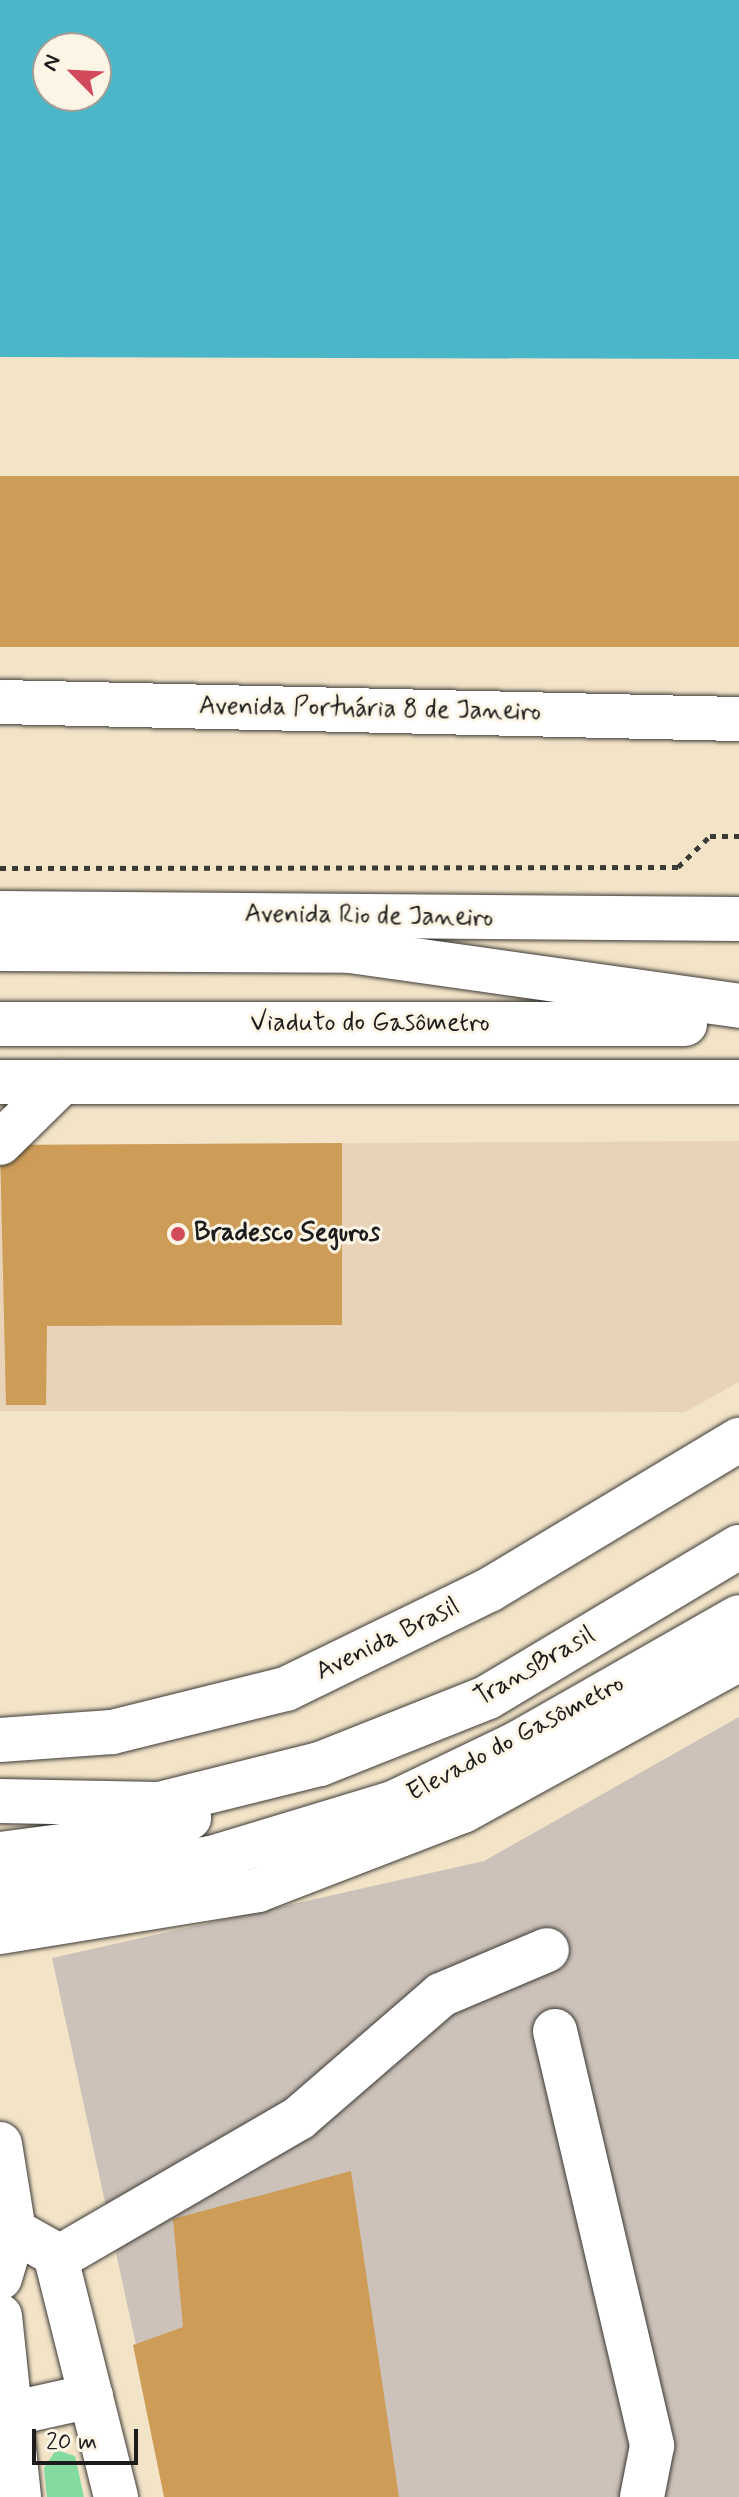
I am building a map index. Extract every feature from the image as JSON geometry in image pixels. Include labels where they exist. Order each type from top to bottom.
[{"type":"main road","name":"Avenida Portuária 8 de Janeiro","points":[[0,702],[739,719]]},
{"type":"main road","name":"Avenida Rio de Janeiro","points":[[0,913],[739,919]]},
{"type":"main road","points":[[468,919],[606,978],[662,986],[739,984]]},
{"type":"main road","points":[[0,949],[350,951],[739,1006]]},
{"type":"main road","name":"Viaduto do Gasômetro","points":[[0,1024],[739,1024]]},
{"type":"main road","points":[[0,1082],[739,1082]]},
{"type":"main road","points":[[0,1143],[62,1082]]},
{"type":"main road","name":"Avenida Brasil","points":[[0,1740],[112,1732],[286,1689],[489,1590],[739,1440]]},
{"type":"main road","name":"TransBrasil","points":[[0,1854],[114,1839],[218,1811],[320,1764],[488,1697],[739,1547]]},
{"type":"main road","name":"Elevado do Gasômetro","points":[[0,1892],[215,1857],[393,1803],[518,1743],[739,1617]]},
{"type":"main road","points":[[0,1932],[258,1890],[463,1811],[739,1659]]},
{"type":"main road","name":"TransBrasil","points":[[0,1801],[159,1804],[320,1764]]},
{"type":"main road","points":[[56,2259],[299,2118],[441,1995],[547,1950]]},
{"type":"main road","points":[[555,2031],[652,2446],[642,2497]]},
{"type":"main road","points":[[0,2144],[14,2231],[0,2278]]},
{"type":"main road","points":[[14,2231],[56,2259],[116,2497]]},
{"type":"main road","points":[[0,2316],[19,2497]]},
{"type":"main road","points":[[10,2414],[91,2396]]},
{"type":"path","points":[[0,868],[678,867],[710,836],[739,836]]},
{"type":"shaded area","points":[[739,1141],[739,1382],[685,1412],[0,1411],[0,1145]]},
{"type":"shaded area","points":[[739,1717],[739,2497],[169,2497],[52,1958],[484,1861]]},
{"type":"green space","points":[[56,2450],[75,2456],[84,2497],[47,2497],[44,2468]]},
{"type":"water","points":[[0,0],[739,0],[739,359],[0,357]]},
{"type":"building","points":[[0,476],[739,476],[739,647],[0,647]]},
{"type":"building","name":"Bradesco Seguros","points":[[342,1143],[342,1325],[47,1326],[46,1405],[6,1405],[0,1145]]},
{"type":"building","points":[[351,2171],[399,2497],[164,2497],[133,2345],[183,2327],[173,2219]]},
{"type":"place","name":"Bradesco Seguros","points":[[178,1234]]}]
